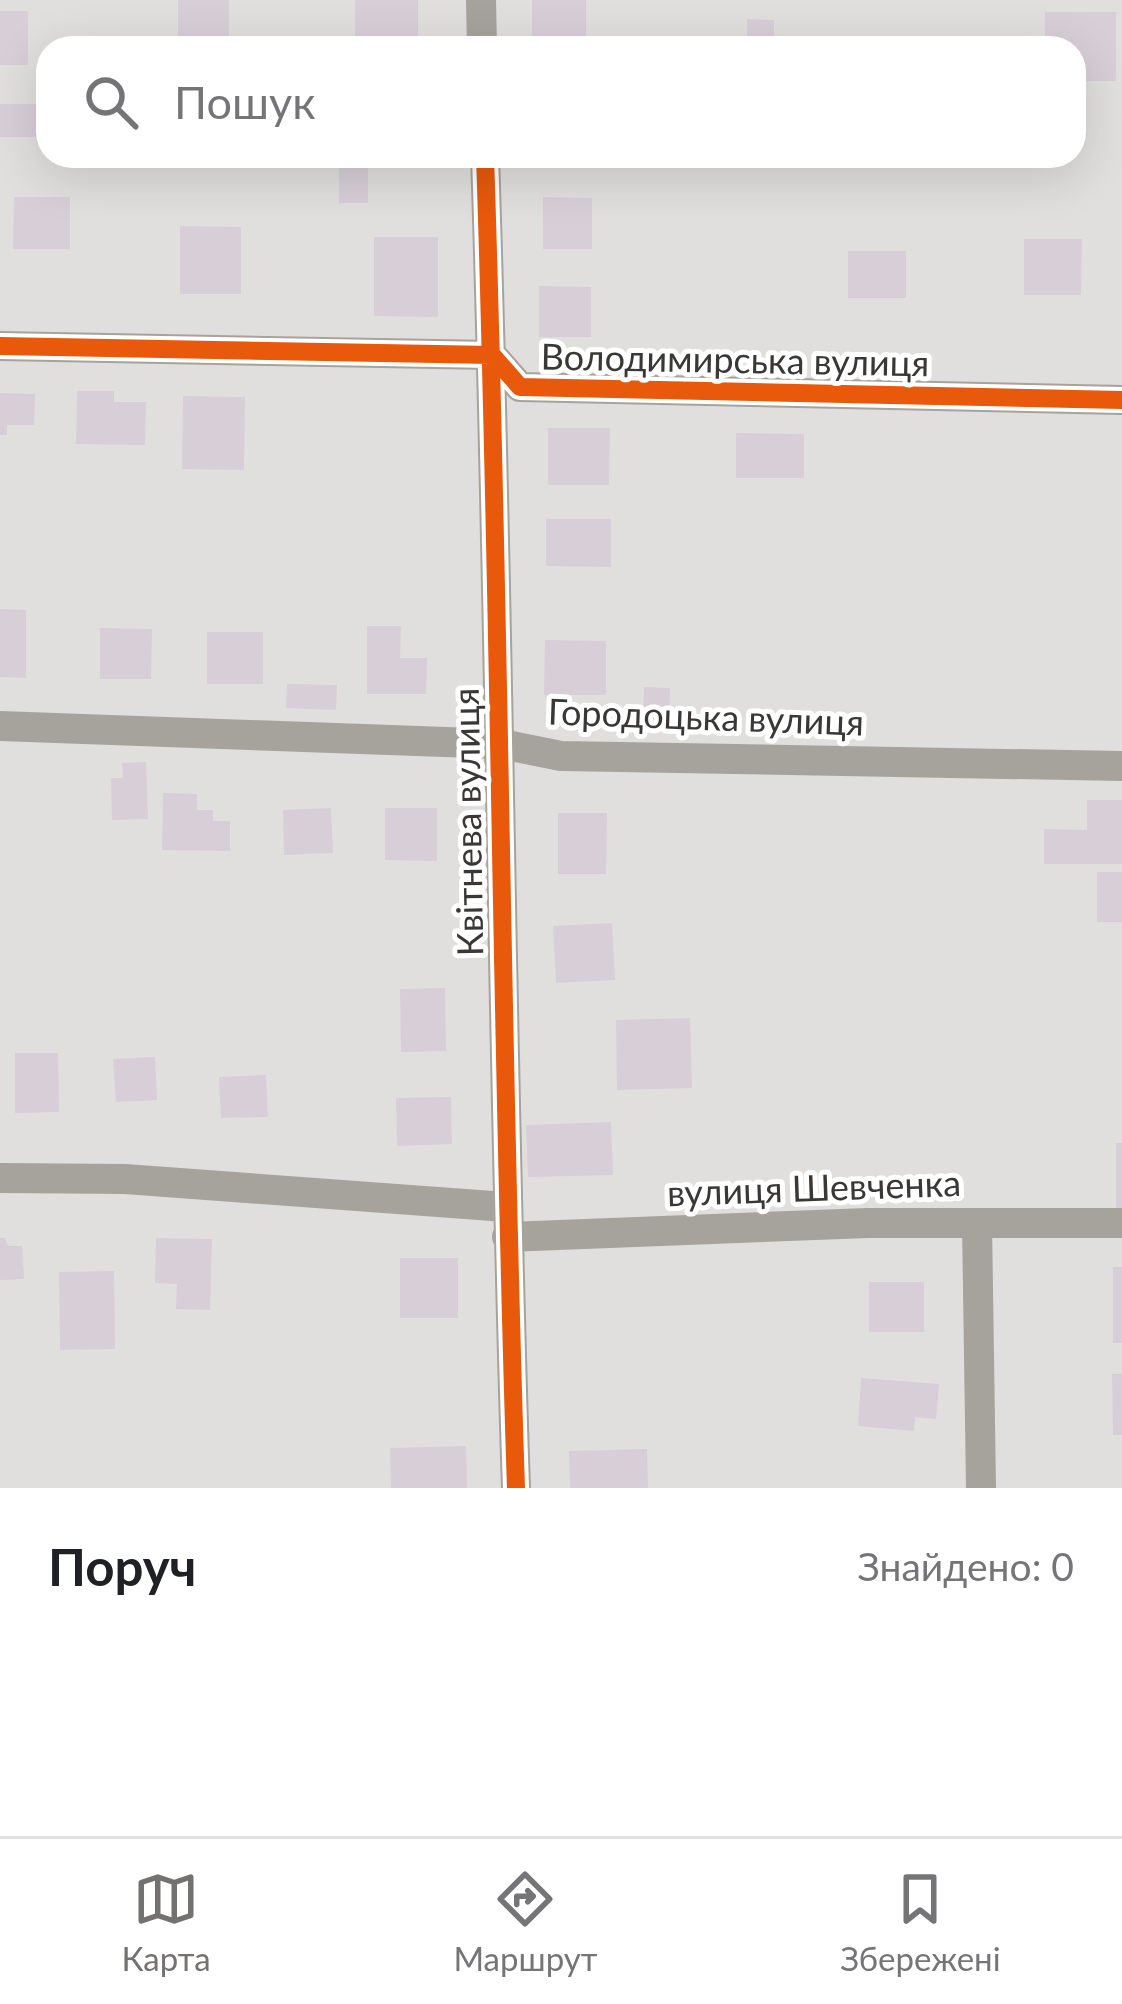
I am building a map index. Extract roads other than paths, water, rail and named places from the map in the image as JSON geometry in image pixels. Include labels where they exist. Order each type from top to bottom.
[{"type":"street","points":[[481,0],[482,36]]},
{"type":"street","name":"Квітнева вулиця","points":[[485,168],[516,1488]]},
{"type":"street","name":"Володимирська вулиця","points":[[0,346],[492,355],[520,387],[1122,400]]},
{"type":"street","name":"Городоцька вулиця","points":[[0,726],[500,744],[561,756],[1122,766]]},
{"type":"street","name":"вулиця Шевченка","points":[[0,1178],[124,1179],[507,1222],[1122,1223]]},
{"type":"street","points":[[977,1223],[981,1488]]}]
